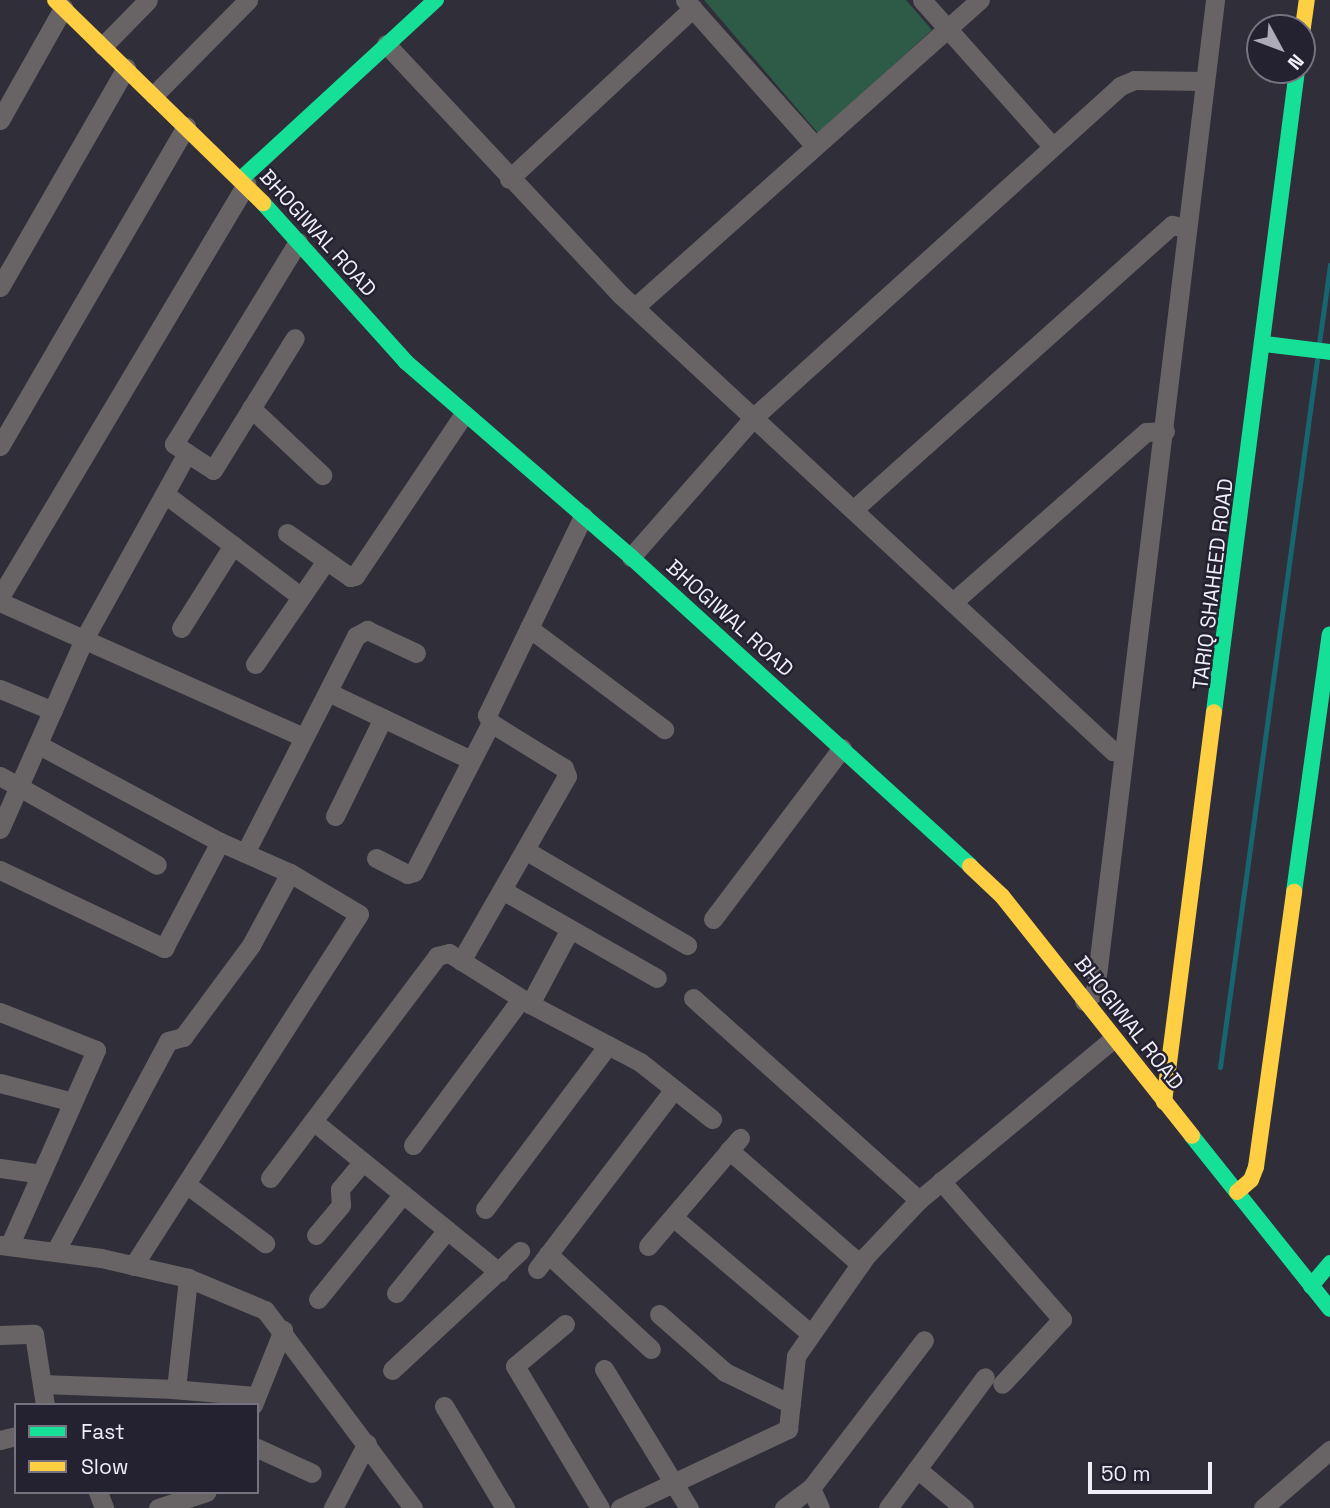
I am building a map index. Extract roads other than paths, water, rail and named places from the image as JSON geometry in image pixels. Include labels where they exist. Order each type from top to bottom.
[{"type":"main road","points":[[244,182],[386,44],[436,0]]},
{"type":"main road","name":"BHOGIWAL ROAD","points":[[59,4],[244,182],[406,362],[631,556],[1002,896],[1330,1309]]},
{"type":"main road","name":"TARIQ SHAHEED ROAD","points":[[1164,1102],[1265,344],[1295,84]]},
{"type":"main road","points":[[1265,344],[1330,352]]},
{"type":"main road","points":[[1237,1192],[1251,1180],[1256,1167],[1330,634]]},
{"type":"main road","points":[[1311,1286],[1330,1263]]},
{"type":"street","points":[[103,46],[148,0]]},
{"type":"street","points":[[154,95],[247,0]]},
{"type":"street","points":[[922,0],[1052,146]]},
{"type":"street","points":[[635,307],[814,145],[981,0]]},
{"type":"street","points":[[1084,1002],[1095,992],[1165,431],[1186,228],[1215,0]]},
{"type":"street","points":[[0,120],[59,4]]},
{"type":"street","points":[[509,179],[689,4],[814,145]]},
{"type":"street","points":[[386,44],[509,179],[635,307],[1113,751],[1124,753]]},
{"type":"street","points":[[0,287],[126,68]]},
{"type":"street","points":[[631,556],[754,417],[1120,86],[1134,80],[1204,81]]},
{"type":"street","points":[[0,446],[186,126]]},
{"type":"street","points":[[244,182],[0,600],[303,737]]},
{"type":"street","points":[[853,510],[1172,225],[1186,228]]},
{"type":"street","points":[[295,338],[213,470],[174,444],[299,242]]},
{"type":"street","points":[[251,408],[322,475]]},
{"type":"street","points":[[287,534],[350,577],[363,569],[464,414]]},
{"type":"street","points":[[953,602],[1146,432],[1165,431]]},
{"type":"street","points":[[0,828],[84,639],[187,453]]},
{"type":"street","points":[[165,494],[300,596]]},
{"type":"street","points":[[461,961],[567,772],[491,723],[487,715],[583,516]]},
{"type":"street","points":[[181,628],[233,545]]},
{"type":"street","points":[[255,664],[325,562]]},
{"type":"street","points":[[529,628],[664,729]]},
{"type":"street","points":[[245,853],[303,737],[361,631],[416,653]]},
{"type":"street","points":[[0,689],[53,711]]},
{"type":"street","points":[[328,692],[471,760]]},
{"type":"street","points":[[335,816],[383,718]]},
{"type":"street","points":[[376,858],[407,874],[414,872],[491,723]]},
{"type":"street","points":[[39,744],[220,842],[290,873],[356,909],[359,918],[133,1266]]},
{"type":"street","points":[[713,919],[842,748]]},
{"type":"street","points":[[0,776],[157,865]]},
{"type":"street","points":[[0,870],[164,948],[220,842]]},
{"type":"street","points":[[525,850],[687,944]]},
{"type":"street","points":[[55,1252],[168,1041],[183,1037],[251,945],[290,873]]},
{"type":"street","points":[[502,890],[657,978]]},
{"type":"street","points":[[413,1145],[525,1001],[570,929]]},
{"type":"street","points":[[270,1178],[437,956],[449,953],[525,1001],[640,1062],[712,1119]]},
{"type":"street","points":[[692,998],[919,1200]]},
{"type":"street","points":[[0,1012],[96,1050],[41,1174],[4,1245],[55,1252],[188,1278],[265,1310],[283,1330],[414,1508]]},
{"type":"street","points":[[620,1508],[788,1429],[796,1356],[860,1264],[919,1200],[1113,1038]]},
{"type":"street","points":[[485,1209],[608,1045]]},
{"type":"street","points":[[0,1083],[73,1102]]},
{"type":"street","points":[[651,1349],[542,1262],[674,1089]]},
{"type":"street","points":[[313,1121],[499,1272]]},
{"type":"street","points":[[648,1247],[735,1144],[860,1264]]},
{"type":"street","points":[[316,1236],[341,1205],[340,1189],[363,1162]]},
{"type":"street","points":[[0,1168],[41,1174]]},
{"type":"street","points":[[888,1508],[917,1469],[993,1381],[1062,1319],[941,1181]]},
{"type":"street","points":[[186,1184],[265,1243]]},
{"type":"street","points":[[318,1299],[403,1194]]},
{"type":"street","points":[[673,1217],[811,1334]]},
{"type":"street","points":[[396,1293],[447,1230]]},
{"type":"street","points":[[392,1370],[520,1251]]},
{"type":"street","points":[[172,1389],[176,1389],[188,1278]]},
{"type":"street","points":[[659,1314],[726,1372],[791,1405]]},
{"type":"street","points":[[565,1324],[514,1366],[600,1508]]},
{"type":"street","points":[[42,1384],[172,1389],[254,1401],[283,1330]]},
{"type":"street","points":[[0,1335],[34,1334],[45,1403]]},
{"type":"street","points":[[784,1508],[811,1488],[924,1340]]},
{"type":"street","points":[[604,1369],[689,1508]]},
{"type":"street","points":[[443,1406],[505,1508]]},
{"type":"street","points":[[333,1508],[367,1443]]},
{"type":"street","points":[[259,1449],[312,1474]]},
{"type":"street","points":[[1263,1508],[1330,1450]]},
{"type":"street","points":[[917,1469],[964,1508]]},
{"type":"street","points":[[811,1488],[820,1508]]},
{"type":"street","points":[[163,1502],[197,1494]]},
{"type":"waterway","points":[[1319,343],[1330,265]]},
{"type":"waterway","points":[[1220,1067],[1317,360]]}]
